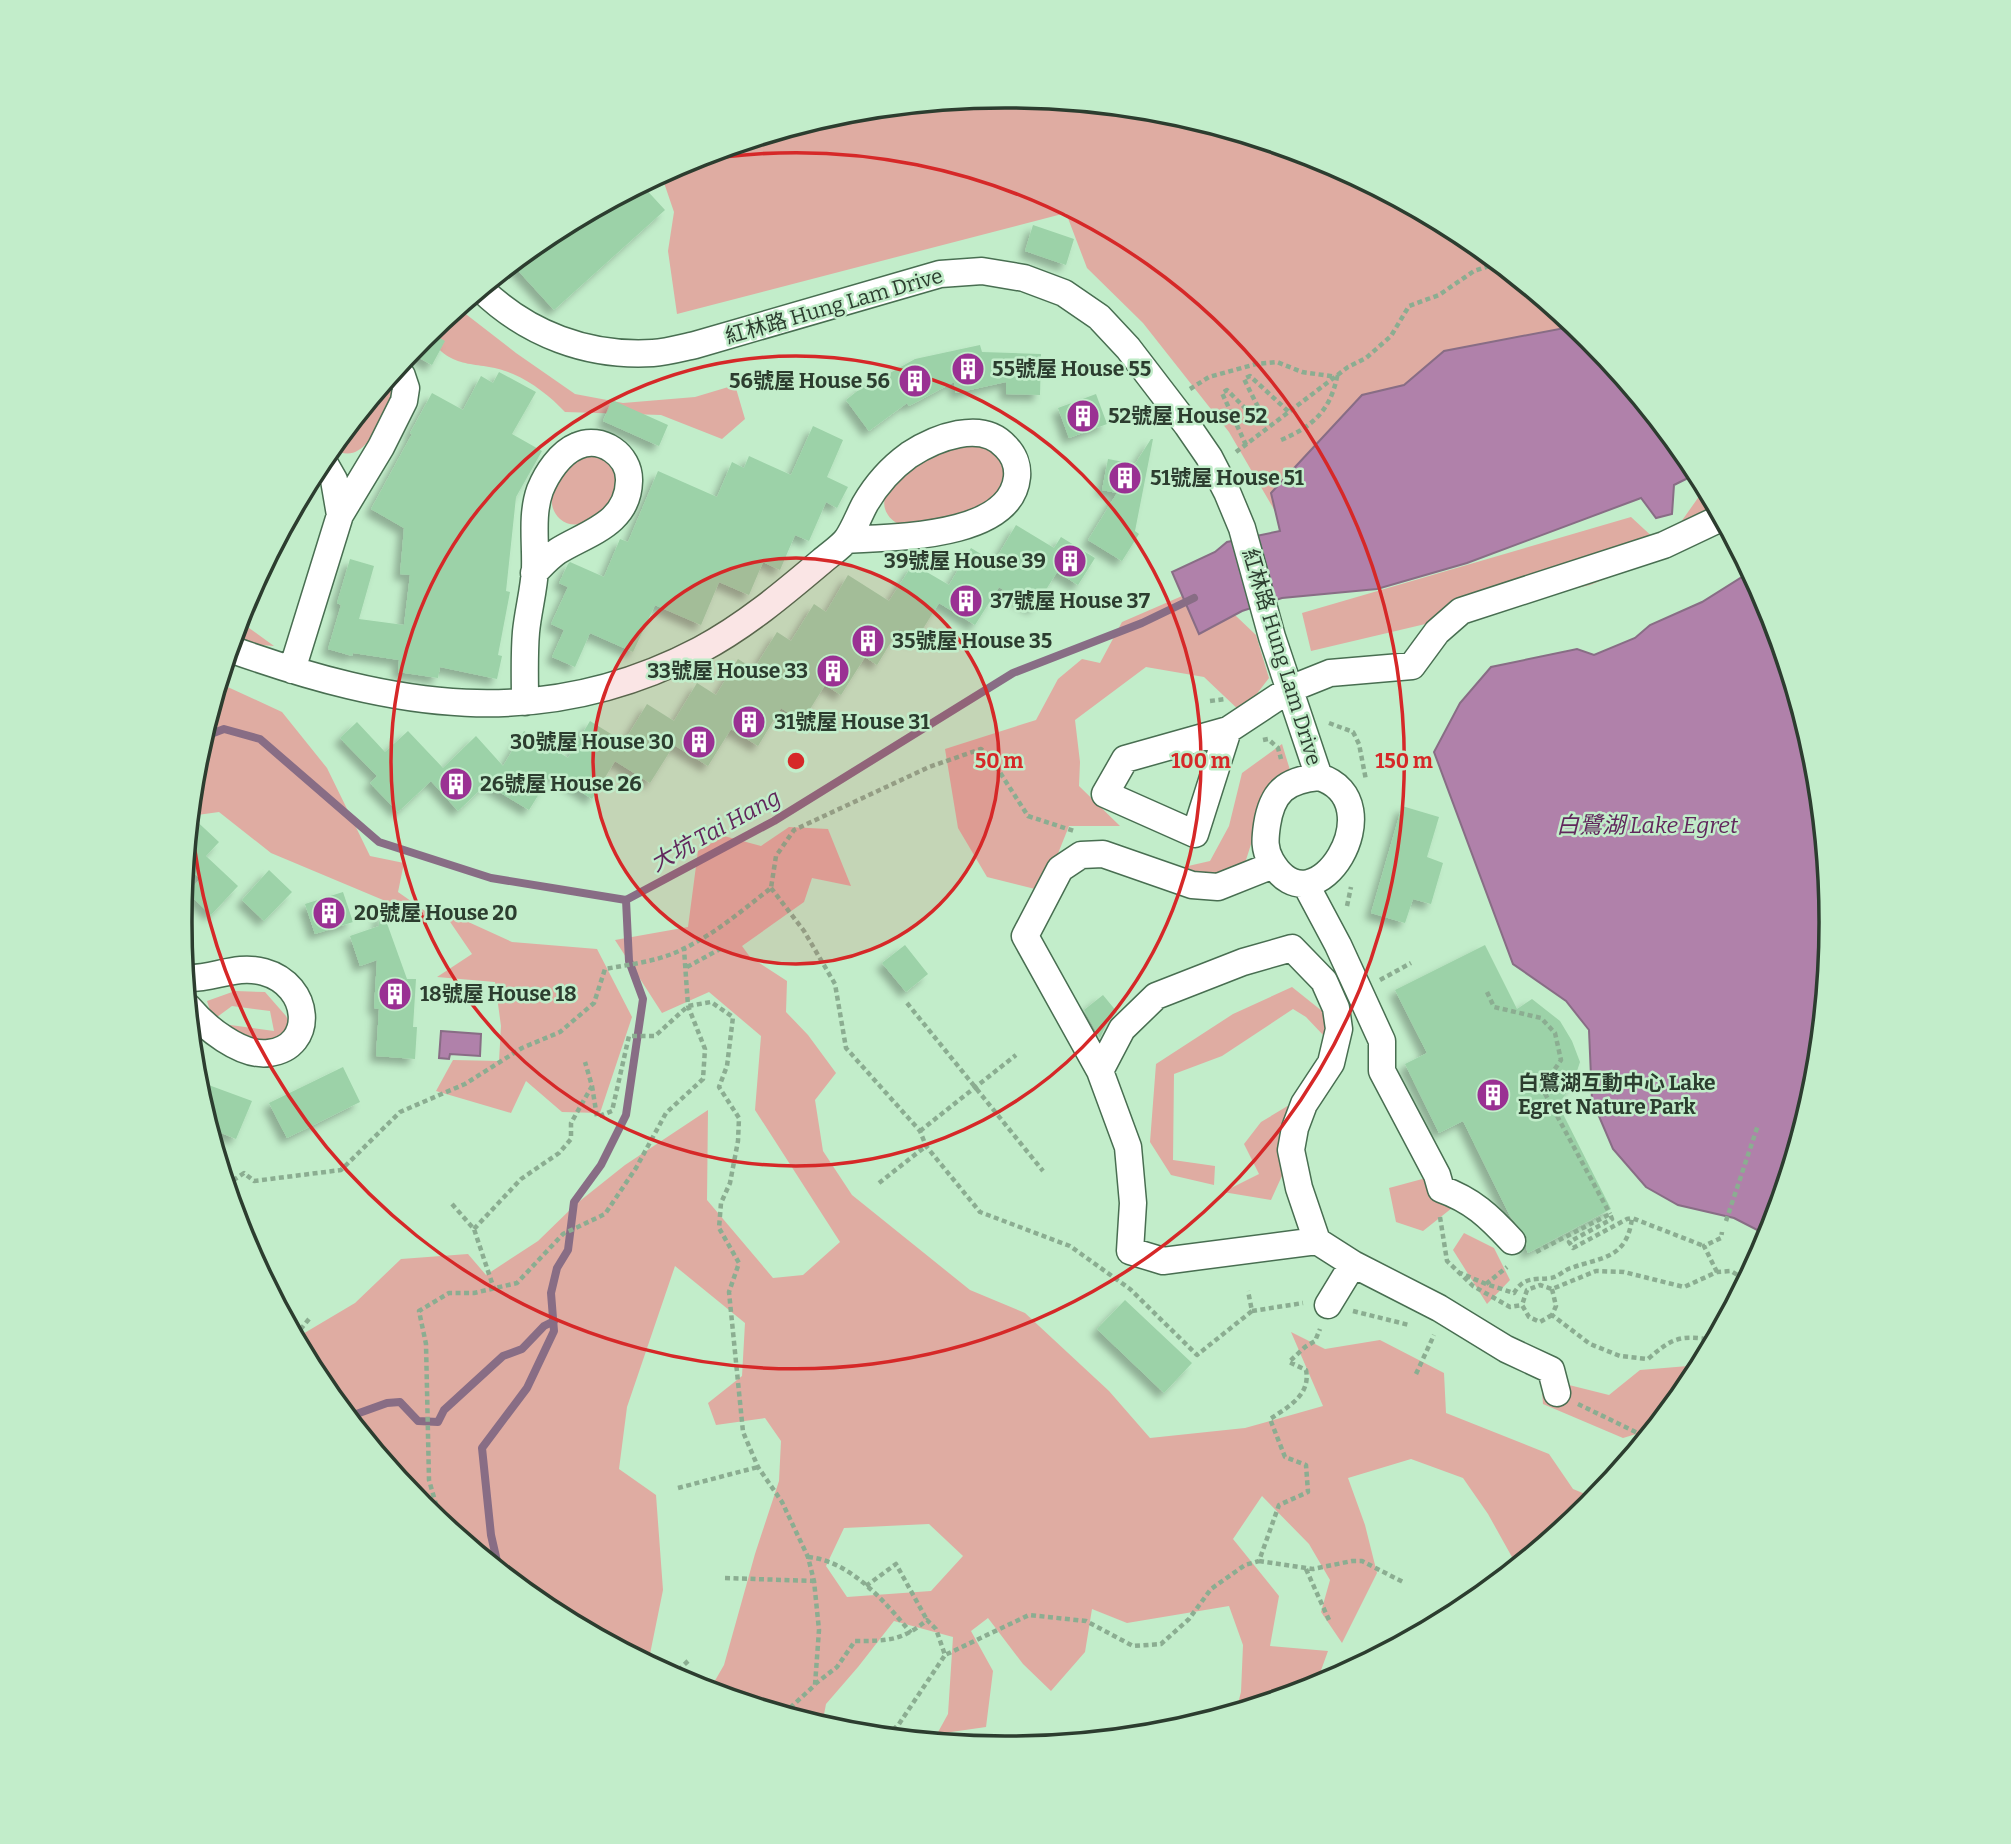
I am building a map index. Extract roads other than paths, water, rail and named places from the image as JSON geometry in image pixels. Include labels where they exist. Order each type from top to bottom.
[{"type":"street","name":"紅林路 Hung Lam Drive","points":[[487,295],[499,307],[534,329],[573,345],[614,353],[655,353],[695,345],[940,274],[982,271],[1024,278],[1064,293],[1090,311],[1128,348],[1209,457],[1242,528],[1272,637],[1319,776]]},
{"type":"street","points":[[292,670],[340,515],[381,447],[404,401],[402,377]]},
{"type":"street","points":[[238,652],[292,670],[405,698],[448,703],[526,702],[578,694],[661,668],[701,649],[774,602],[846,540],[878,483],[902,461],[930,444],[972,432],[986,433],[999,439],[1015,461],[1015,488],[1008,500],[998,509],[977,520],[932,534],[846,540]]},
{"type":"street","points":[[526,702],[526,633],[534,573],[537,502],[551,470],[566,452],[578,445],[605,445],[616,452],[625,463],[629,476],[629,489],[616,514],[596,533],[556,552],[534,573]]},
{"type":"street","points":[[329,471],[334,480],[340,515]]},
{"type":"street","points":[[1228,730],[1195,834],[1105,794],[1125,759],[1228,730],[1290,689],[1330,673],[1412,666],[1437,632],[1461,611],[1664,545],[1713,522]]},
{"type":"street","name":"紅林路 Hung Lam Drive","points":[[1273,865],[1266,852],[1265,838],[1269,811],[1276,796],[1288,785],[1303,778],[1319,776],[1332,780],[1341,789],[1349,805],[1351,818],[1346,845],[1339,860],[1323,877],[1306,886]]},
{"type":"street","points":[[1317,1241],[1163,1261],[1130,1251],[1133,1203],[1128,1147],[1100,1071],[1026,936],[1060,869],[1081,855],[1103,854],[1192,886],[1218,887],[1273,865],[1291,882],[1306,886],[1338,945],[1382,1041],[1382,1071],[1437,1175],[1441,1189],[1465,1198],[1494,1222],[1518,1254]]},
{"type":"street","points":[[1100,1071],[1122,1029],[1156,996],[1243,962],[1292,947],[1324,981],[1336,1007],[1339,1029],[1331,1063],[1304,1104],[1294,1128],[1291,1150],[1299,1188],[1317,1241],[1353,1264],[1439,1308],[1506,1349],[1551,1370],[1556,1393]]},
{"type":"street","points":[[194,979],[236,969],[265,972],[289,984],[302,1005],[302,1018],[294,1039],[286,1046],[266,1054],[227,1041],[198,1019]]},
{"type":"street","points":[[1328,1305],[1353,1264]]},
{"type":"water","points":[[1562,329],[1617,386],[1651,427],[1687,478],[1674,485],[1672,514],[1656,518],[1641,498],[1467,563],[1377,589],[1282,598],[1242,611],[1199,634],[1172,572],[1215,552],[1227,542],[1280,531],[1271,493],[1362,395],[1404,385],[1444,351]]},
{"type":"water","name":"白鷺湖 Lake Egret","points":[[1742,577],[1757,611],[1791,711],[1812,816],[1817,869],[1819,922],[1812,1028],[1791,1133],[1758,1230],[1734,1218],[1678,1205],[1646,1187],[1613,1149],[1592,1100],[1589,1030],[1566,1001],[1513,964],[1434,752],[1460,703],[1491,667],[1577,649],[1594,655],[1635,638],[1650,625],[1702,602]]},
{"type":"water","points":[[441,1031],[481,1034],[480,1056],[450,1054],[449,1059],[439,1058]]},
{"type":"waterway","name":"大坑 Tai Hang","points":[[215,732],[224,729],[260,739],[379,842],[491,878],[626,900],[774,821],[1013,673],[1142,623],[1194,598]]},
{"type":"waterway","points":[[496,1555],[482,1448],[527,1388],[554,1331],[551,1293],[557,1268],[568,1250],[574,1202],[601,1165],[626,1115],[643,999],[629,961],[626,900]]},
{"type":"waterway","points":[[358,1414],[387,1403],[400,1402],[418,1421],[438,1422],[444,1410],[503,1356],[522,1349],[544,1326],[554,1321]]},
{"type":"place","name":"55號屋 House 55","points":[[968,369]]},
{"type":"place","name":"56號屋 House 56","points":[[915,381]]},
{"type":"place","name":"52號屋 House 52","points":[[1083,416]]},
{"type":"place","name":"51號屋 House 51","points":[[1125,478]]},
{"type":"place","name":"39號屋 House 39","points":[[1070,561]]},
{"type":"place","name":"37號屋 House 37","points":[[966,601]]},
{"type":"place","name":"35號屋 House 35","points":[[868,641]]},
{"type":"place","name":"33號屋 House 33","points":[[833,671]]},
{"type":"place","name":"31號屋 House 31","points":[[749,722]]},
{"type":"place","name":"30號屋 House 30","points":[[699,742]]},
{"type":"place","name":"26號屋 House 26","points":[[456,784]]},
{"type":"place","name":"20號屋 House 20","points":[[329,913]]},
{"type":"place","name":"18號屋 House 18","points":[[395,994]]},
{"type":"place","name":"白鷺湖互動中心 Lake Egret Nature Park","points":[[1493,1095]]}]
